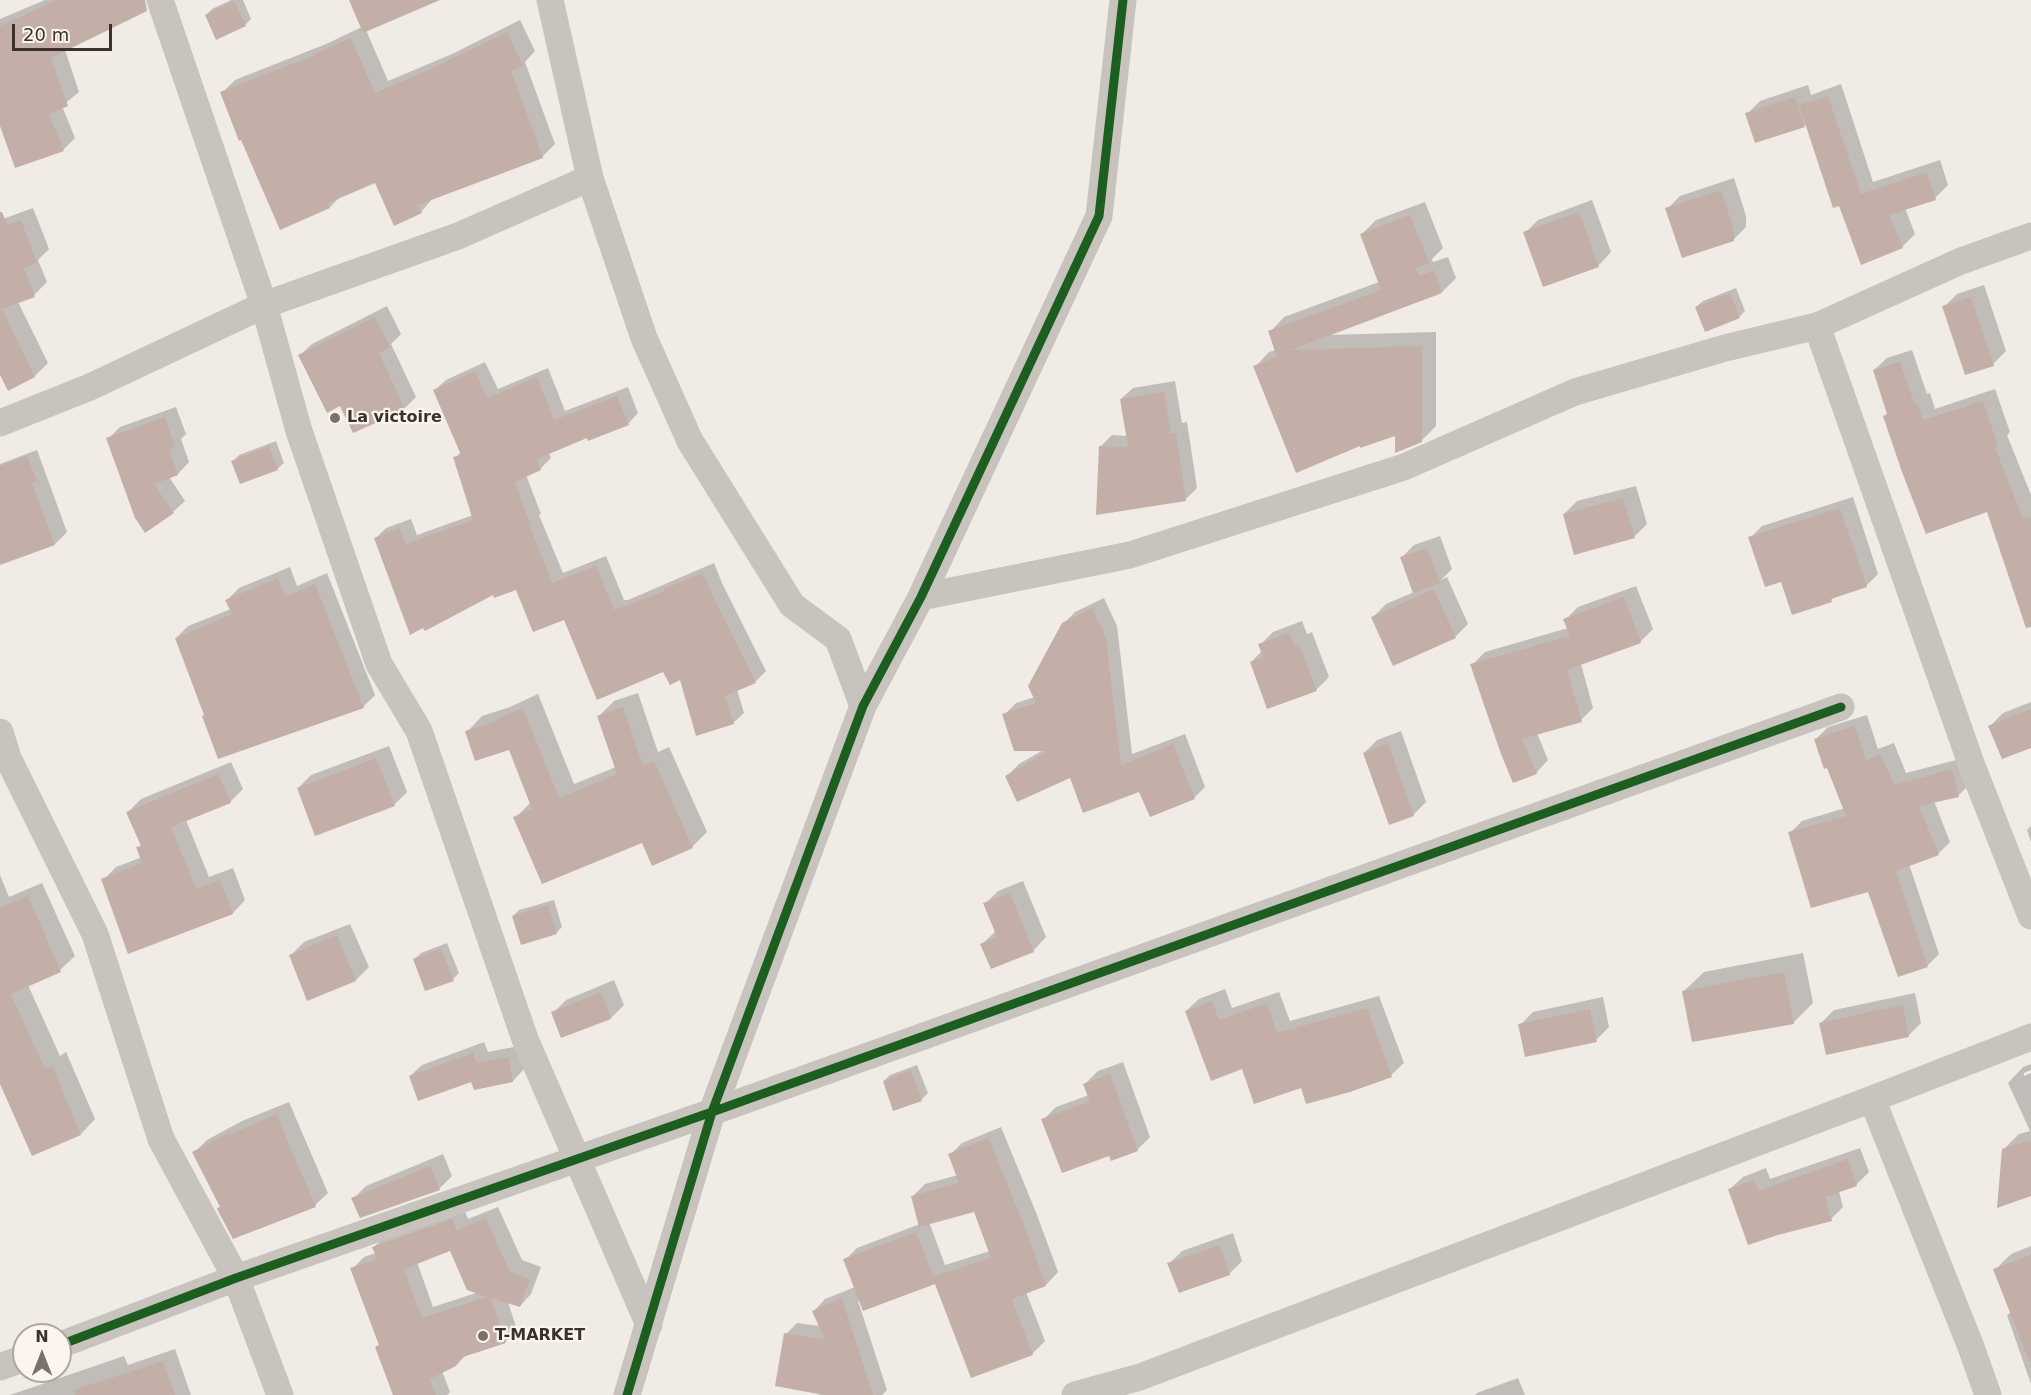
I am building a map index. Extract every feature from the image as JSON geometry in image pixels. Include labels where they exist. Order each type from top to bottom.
[{"type":"street","points":[[160,0],[264,305],[299,431],[379,664],[419,731],[525,1040],[649,1325]]},
{"type":"street","points":[[550,0],[590,178],[644,338],[690,441],[792,605],[838,639],[863,706]]},
{"type":"street","points":[[627,1395],[712,1112],[863,706],[921,597],[1099,216],[1123,0]]},
{"type":"street","points":[[0,423],[90,387],[264,305],[458,236],[590,178]]},
{"type":"street","points":[[921,597],[1130,555],[1404,467],[1575,392],[1725,348],[1817,326],[1961,261],[2031,236]]},
{"type":"street","points":[[1817,326],[1972,766],[2031,916]]},
{"type":"street","points":[[72,1340],[236,1278],[712,1112],[1841,707]]},
{"type":"street","points":[[0,732],[8,758],[95,934],[161,1139],[236,1278],[280,1395]]},
{"type":"street","points":[[1076,1395],[1140,1377],[1872,1100],[2031,1037]]},
{"type":"street","points":[[1872,1100],[1988,1395]]},
{"type":"building","points":[[57,0],[145,0],[147,11],[51,58],[68,106],[49,114],[64,151],[15,168],[0,126],[0,26]]},
{"type":"building","points":[[349,0],[440,0],[363,33]]},
{"type":"building","points":[[234,1],[246,26],[216,40],[205,15]]},
{"type":"building","points":[[507,32],[523,66],[511,71],[543,158],[418,205],[422,213],[394,226],[375,183],[328,203],[330,208],[280,230],[241,140],[239,141],[220,92],[315,55],[351,38],[375,93]]},
{"type":"building","points":[[1828,96],[1861,194],[1927,172],[1936,200],[1889,215],[1903,248],[1861,265],[1839,206],[1833,208],[1799,105]]},
{"type":"building","points":[[1795,97],[1805,127],[1755,143],[1745,113]]},
{"type":"building","points":[[1721,190],[1734,230],[1734,241],[1682,258],[1665,208]]},
{"type":"building","points":[[0,212],[7,225],[21,220],[37,263],[24,268],[35,297],[2,309],[35,377],[8,391],[0,375]]},
{"type":"building","points":[[1579,212],[1599,267],[1543,287],[1523,232]]},
{"type":"building","points":[[1410,215],[1429,263],[1416,268],[1419,276],[1434,270],[1442,293],[1291,350],[1422,346],[1422,442],[1395,453],[1395,436],[1360,448],[1360,446],[1296,473],[1253,366],[1277,357],[1268,331],[1381,290],[1360,234]]},
{"type":"building","points":[[1730,293],[1740,318],[1705,332],[1695,307]]},
{"type":"building","points":[[1971,297],[1994,366],[1965,375],[1942,306]]},
{"type":"building","points":[[375,317],[390,347],[379,353],[405,410],[353,433],[340,406],[327,413],[298,355]]},
{"type":"building","points":[[1900,362],[1915,405],[1918,405],[1923,420],[1983,401],[1998,446],[1995,447],[2023,519],[2031,517],[2031,627],[2026,628],[1987,512],[1926,534],[1883,416],[1887,414],[1873,370]]},
{"type":"building","points":[[475,371],[487,398],[537,377],[554,420],[617,396],[629,425],[588,441],[587,438],[537,459],[541,470],[515,482],[530,526],[552,583],[596,566],[614,610],[703,573],[756,683],[725,696],[734,724],[696,736],[680,680],[670,685],[663,672],[597,700],[564,620],[533,632],[516,590],[494,598],[493,595],[425,631],[423,628],[410,635],[374,538],[400,528],[406,544],[473,520],[453,457],[461,455],[433,390]]},
{"type":"building","points":[[1164,392],[1171,434],[1176,433],[1186,501],[1096,515],[1099,446],[1128,447],[1120,399]]},
{"type":"building","points":[[165,417],[175,447],[169,449],[178,475],[154,484],[174,513],[145,533],[135,518],[106,438]]},
{"type":"building","points":[[269,446],[278,470],[240,484],[231,461]]},
{"type":"building","points":[[27,456],[37,481],[32,483],[55,545],[0,565],[0,466]]},
{"type":"building","points":[[1623,498],[1635,538],[1574,555],[1563,514]]},
{"type":"building","points":[[1840,508],[1867,587],[1831,599],[1832,602],[1792,615],[1781,582],[1765,587],[1748,537]]},
{"type":"building","points":[[1427,548],[1440,583],[1413,593],[1400,557]]},
{"type":"building","points":[[278,578],[285,597],[315,584],[364,708],[218,759],[175,638],[232,614],[225,600]]},
{"type":"building","points":[[1434,589],[1456,638],[1393,666],[1371,617]]},
{"type":"building","points":[[1624,597],[1641,643],[1567,670],[1582,722],[1522,739],[1537,774],[1513,783],[1470,664],[1570,636],[1563,619]]},
{"type":"building","points":[[1092,608],[1106,638],[1121,765],[1173,744],[1195,799],[1150,817],[1139,792],[1083,813],[1070,778],[1017,802],[1005,776],[1048,751],[1014,751],[1002,714],[1036,703],[1028,686],[1062,623]]},
{"type":"building","points":[[1289,633],[1294,646],[1299,644],[1317,691],[1267,709],[1250,662],[1263,657],[1258,644]]},
{"type":"building","points":[[623,707],[643,766],[654,761],[693,848],[652,866],[642,843],[542,884],[513,817],[532,809],[509,750],[475,761],[465,731],[497,721],[496,719],[523,708],[559,798],[617,774],[597,716]]},
{"type":"building","points":[[2031,709],[2031,748],[2002,759],[1988,726]]},
{"type":"building","points":[[1855,726],[1866,760],[1881,754],[1894,785],[1952,769],[1959,797],[1919,806],[1939,855],[1896,871],[1928,967],[1898,977],[1868,892],[1811,908],[1788,832],[1846,816],[1827,768],[1824,769],[1814,739]]},
{"type":"building","points":[[1388,743],[1414,816],[1389,825],[1363,753]]},
{"type":"building","points":[[376,758],[395,806],[315,836],[297,788]]},
{"type":"building","points":[[218,774],[231,803],[171,827],[196,889],[220,880],[233,914],[128,954],[101,879],[142,863],[136,847],[141,846],[126,812]]},
{"type":"building","points":[[1010,893],[1034,952],[991,969],[980,944],[997,937],[983,903]]},
{"type":"building","points":[[28,896],[61,972],[11,994],[45,1069],[52,1066],[81,1135],[32,1156],[0,1084],[0,908]]},
{"type":"building","points":[[548,905],[557,934],[521,945],[512,916]]},
{"type":"building","points":[[337,935],[356,981],[307,1001],[289,955]]},
{"type":"building","points":[[441,948],[454,981],[425,991],[413,959]]},
{"type":"building","points":[[1784,972],[1794,1024],[1692,1042],[1682,991]]},
{"type":"building","points":[[601,992],[611,1019],[561,1038],[551,1012]]},
{"type":"building","points":[[1212,1001],[1219,1020],[1267,1003],[1277,1033],[1367,1008],[1392,1077],[1306,1104],[1301,1088],[1254,1104],[1242,1069],[1211,1081],[1185,1011]]},
{"type":"building","points":[[1903,1005],[1909,1037],[1826,1055],[1819,1023]]},
{"type":"building","points":[[1590,1009],[1597,1042],[1525,1057],[1518,1024]]},
{"type":"building","points":[[473,1053],[477,1063],[508,1057],[513,1082],[474,1090],[471,1082],[418,1101],[409,1076]]},
{"type":"building","points":[[911,1070],[922,1101],[893,1111],[883,1081]]},
{"type":"building","points":[[1110,1074],[1138,1151],[1111,1161],[1109,1156],[1062,1173],[1041,1119],[1090,1102],[1083,1084]]},
{"type":"building","points":[[276,1114],[316,1207],[233,1239],[218,1211],[217,1208],[220,1207],[192,1152],[228,1133],[229,1135]]},
{"type":"building","points":[[988,1138],[1025,1227],[1046,1286],[1012,1299],[1033,1355],[971,1378],[935,1284],[863,1311],[843,1259],[916,1232],[933,1276],[991,1258],[974,1212],[919,1227],[911,1196],[959,1183],[948,1154]]},
{"type":"building","points":[[2031,1140],[2031,1196],[1997,1208],[2002,1149]]},
{"type":"building","points":[[1848,1159],[1857,1186],[1825,1197],[1832,1221],[1748,1245],[1728,1189],[1754,1180],[1758,1191]]},
{"type":"building","points":[[430,1166],[440,1190],[360,1218],[351,1198]]},
{"type":"building","points":[[486,1218],[510,1272],[530,1279],[520,1307],[491,1298],[506,1343],[463,1357],[456,1366],[430,1379],[436,1395],[393,1395],[375,1347],[379,1345],[350,1268],[377,1259],[372,1247],[452,1219],[457,1230]],"holes":[[[450,1251],[467,1290],[487,1297],[422,1318],[404,1269]]]},
{"type":"building","points":[[1220,1245],[1230,1275],[1179,1293],[1167,1263]]},
{"type":"building","points":[[2031,1255],[2031,1361],[2029,1361],[1993,1269]]},
{"type":"building","points":[[842,1298],[873,1395],[824,1395],[775,1386],[784,1333],[825,1340],[812,1311]]},
{"type":"building","points":[[163,1361],[175,1395],[75,1395],[74,1390]]},
{"type":"cycle path","points":[[627,1395],[712,1112],[863,706],[921,597],[1099,216],[1123,0]]},
{"type":"cycle path","points":[[72,1340],[236,1278],[712,1112],[1841,707]]},
{"type":"place","name":"La victoire","points":[[335,418]]},
{"type":"place","name":"T-MARKET","points":[[483,1336]]}]
